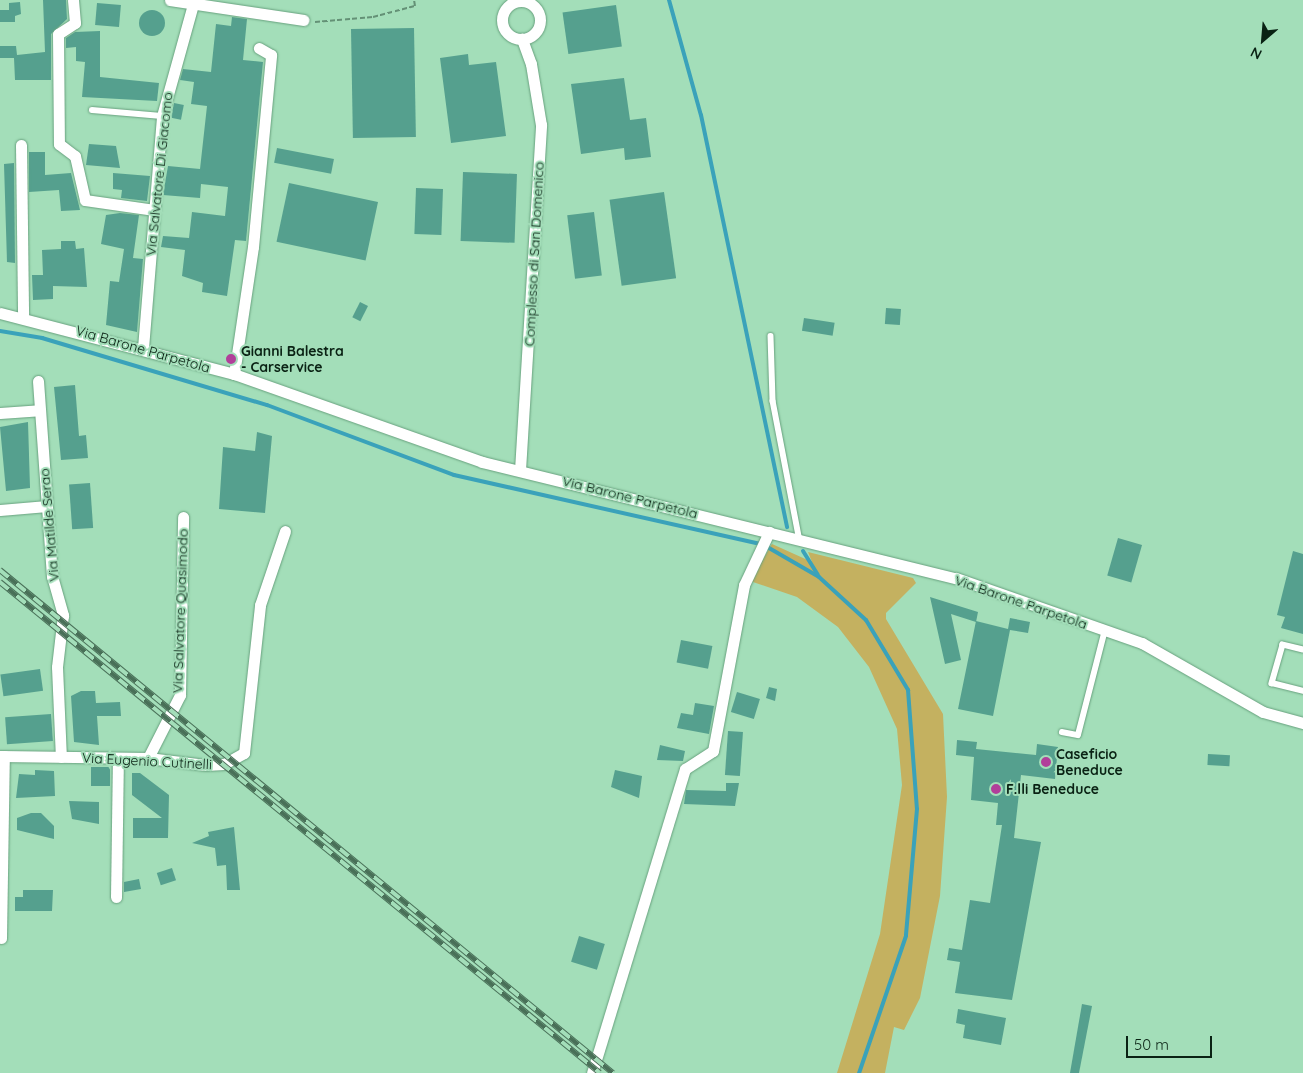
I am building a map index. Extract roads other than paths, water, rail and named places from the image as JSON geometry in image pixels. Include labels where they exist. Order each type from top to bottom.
[{"type":"street","points":[[73,0],[75,23],[58,34],[59,144],[76,156],[85,200],[154,210]]},
{"type":"street","points":[[170,0],[304,20]]},
{"type":"street","name":"Via Salvatore Di Giacomo","points":[[143,348],[162,116],[193,4]]},
{"type":"street","name":"Complesso di San Domenico","points":[[520,470],[541,125],[531,64],[522,39]]},
{"type":"street","points":[[234,374],[253,247],[271,55],[258,48]]},
{"type":"street","points":[[21,145],[23,318]]},
{"type":"street","name":"Via Barone Parpetola","points":[[0,313],[143,348],[234,374],[430,447],[800,541],[956,578],[1105,630],[1184,664],[1250,706],[1303,723]]},
{"type":"street","name":"Via Matilde Serao","points":[[38,381],[52,576],[63,615],[57,667],[61,757]]},
{"type":"street","points":[[0,413],[39,410]]},
{"type":"street","points":[[0,510],[47,506]]},
{"type":"street","name":"Via Salvatore Quasimodo","points":[[148,758],[180,695],[183,517]]},
{"type":"street","name":"Via Eugenio Cutinelli","points":[[2,756],[148,758],[206,765],[224,764],[244,753],[260,605],[270,564],[285,531]]},
{"type":"street","points":[[592,1073],[685,769],[712,751],[744,585],[769,532]]},
{"type":"street","points":[[1,938],[2,756]]},
{"type":"street","points":[[116,897],[118,759]]},
{"type":"lane","points":[[92,110],[162,116]]},
{"type":"lane","points":[[771,336],[773,401],[800,541]]},
{"type":"lane","points":[[1062,732],[1078,735],[1105,630]]},
{"type":"lane","points":[[1303,650],[1283,645],[1272,683],[1303,691]]},
{"type":"waterway","points":[[669,0],[701,115],[787,527]]},
{"type":"waterway","points":[[0,331],[42,338],[267,405],[454,475],[759,544]]},
{"type":"waterway","points":[[769,548],[819,577],[866,620],[908,690],[917,809],[906,936],[859,1073]]},
{"type":"waterway","points":[[803,551],[818,575]]},
{"type":"railway","points":[[0,570],[613,1073]]},
{"type":"railway","points":[[0,582],[600,1073]]},
{"type":"place","name":"Gianni Balestra - Carservice","points":[[231,359]]},
{"type":"place","name":"Caseficio Beneduce","points":[[1046,762]]},
{"type":"place","name":"F.lli Beneduce","points":[[996,789]]}]
